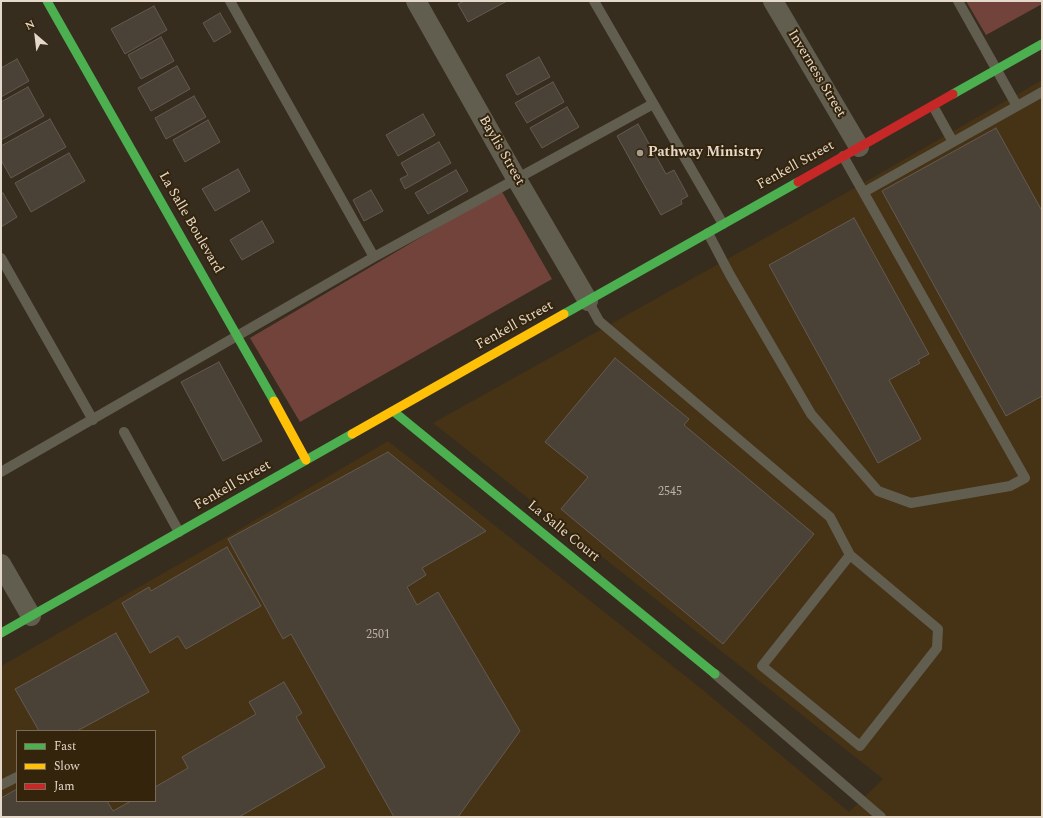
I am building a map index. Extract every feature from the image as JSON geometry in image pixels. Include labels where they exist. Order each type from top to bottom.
[{"type":"street","name":"La Salle Boulevard","points":[[47,1],[239,337],[306,460]]},
{"type":"street","name":"Baylis Street","points":[[416,1],[516,178],[588,301]]},
{"type":"street","name":"Inverness Street","points":[[773,1],[851,152]]},
{"type":"street","name":"Fenkell Street","points":[[1,633],[1042,44]]},
{"type":"street","name":"La Salle Court","points":[[393,411],[715,674]]},
{"type":"street","points":[[1,564],[31,616]]},
{"type":"lane","points":[[230,1],[374,257]]},
{"type":"lane","points":[[594,1],[723,224]]},
{"type":"lane","points":[[958,1],[1017,106]]},
{"type":"lane","points":[[864,192],[1042,92]]},
{"type":"lane","points":[[1,472],[239,337],[374,257],[653,104]]},
{"type":"lane","points":[[933,106],[953,142]]},
{"type":"lane","points":[[708,233],[730,275],[810,414],[878,491],[911,503],[1010,486],[1025,478],[864,192],[851,152]]},
{"type":"lane","points":[[1,258],[93,420]]},
{"type":"lane","points":[[588,301],[599,321],[830,517],[850,555],[938,629],[937,648],[860,746],[762,666],[850,555]]},
{"type":"lane","points":[[124,432],[180,532]]},
{"type":"lane","points":[[715,674],[881,817]]},
{"type":"lane","points":[[1,785],[16,778]]},
{"type":"shaded area","points":[[966,1],[1042,1],[1042,4],[986,35]]},
{"type":"shaded area","points":[[1042,80],[1042,817],[1,817],[1,666],[230,535],[388,441],[703,690],[849,812],[883,779],[433,423],[844,194]]},
{"type":"shaded area","points":[[501,190],[552,279],[300,422],[250,338]]},
{"type":"building","points":[[464,1],[507,1],[468,22],[458,4]]},
{"type":"building","points":[[154,6],[167,30],[125,54],[111,29]]},
{"type":"building","points":[[220,13],[231,32],[214,42],[203,23]]},
{"type":"building","points":[[161,37],[174,61],[141,79],[128,55]]},
{"type":"building","points":[[539,57],[550,77],[517,95],[506,75]]},
{"type":"building","points":[[17,59],[29,81],[1,97],[1,68]]},
{"type":"building","points":[[177,66],[190,89],[151,111],[138,88]]},
{"type":"building","points":[[553,82],[564,102],[527,123],[515,103]]},
{"type":"building","points":[[28,87],[44,116],[1,140],[1,102]]},
{"type":"building","points":[[194,96],[206,117],[166,139],[155,118]]},
{"type":"building","points":[[567,107],[579,127],[542,148],[530,128]]},
{"type":"building","points":[[423,114],[435,135],[398,156],[386,135]]},
{"type":"building","points":[[50,119],[66,147],[11,178],[1,160],[1,146]]},
{"type":"building","points":[[208,120],[220,142],[185,162],[173,140]]},
{"type":"building","name":"Pathway Ministry","points":[[638,124],[666,174],[674,170],[688,196],[681,200],[682,204],[661,215],[617,136]]},
{"type":"building","points":[[996,128],[1042,211],[1042,396],[1006,416],[882,191]]},
{"type":"building","points":[[439,142],[451,163],[405,189],[400,179],[408,175],[401,163]]},
{"type":"building","points":[[69,153],[85,181],[31,212],[15,183]]},
{"type":"building","points":[[238,169],[250,191],[215,211],[202,189]]},
{"type":"building","points":[[456,170],[468,191],[428,214],[415,193]]},
{"type":"building","points":[[371,190],[383,211],[364,221],[353,200]]},
{"type":"building","points":[[3,193],[17,217],[1,227],[1,194]]},
{"type":"building","points":[[854,218],[929,354],[918,360],[920,363],[889,380],[921,439],[878,463],[769,265]]},
{"type":"building","points":[[262,221],[274,242],[242,260],[230,240]]},
{"type":"building","points":[[615,358],[689,419],[684,425],[814,534],[723,644],[561,509],[588,477],[545,442]]},
{"type":"building","points":[[219,362],[262,441],[223,461],[181,382]]},
{"type":"building","points":[[388,452],[486,531],[422,568],[426,575],[407,587],[417,605],[438,592],[520,731],[458,817],[394,817],[291,634],[283,639],[228,539]]},
{"type":"building","points":[[227,547],[261,606],[186,649],[178,636],[150,653],[122,603],[149,587],[151,591]]},
{"type":"building","points":[[116,633],[149,692],[79,730],[38,730],[15,689]]},
{"type":"building","points":[[284,682],[302,713],[296,717],[325,767],[239,817],[1,817],[1,798],[16,790],[16,802],[108,802],[113,811],[129,802],[156,802],[156,786],[188,768],[182,757],[256,714],[249,702]]},
{"type":"traffic: fast","points":[[47,1],[274,401]]},
{"type":"traffic: fast","points":[[953,94],[1042,44]]},
{"type":"traffic: fast","points":[[564,314],[798,182]]},
{"type":"traffic: fast","points":[[393,411],[715,674]]},
{"type":"traffic: fast","points":[[1,633],[352,434]]},
{"type":"traffic: slow","points":[[352,434],[564,314]]},
{"type":"traffic: slow","points":[[274,401],[306,460]]},
{"type":"traffic: jam","points":[[798,182],[953,94]]},
{"type":"place","name":"Pathway Ministry","points":[[640,153]]}]
